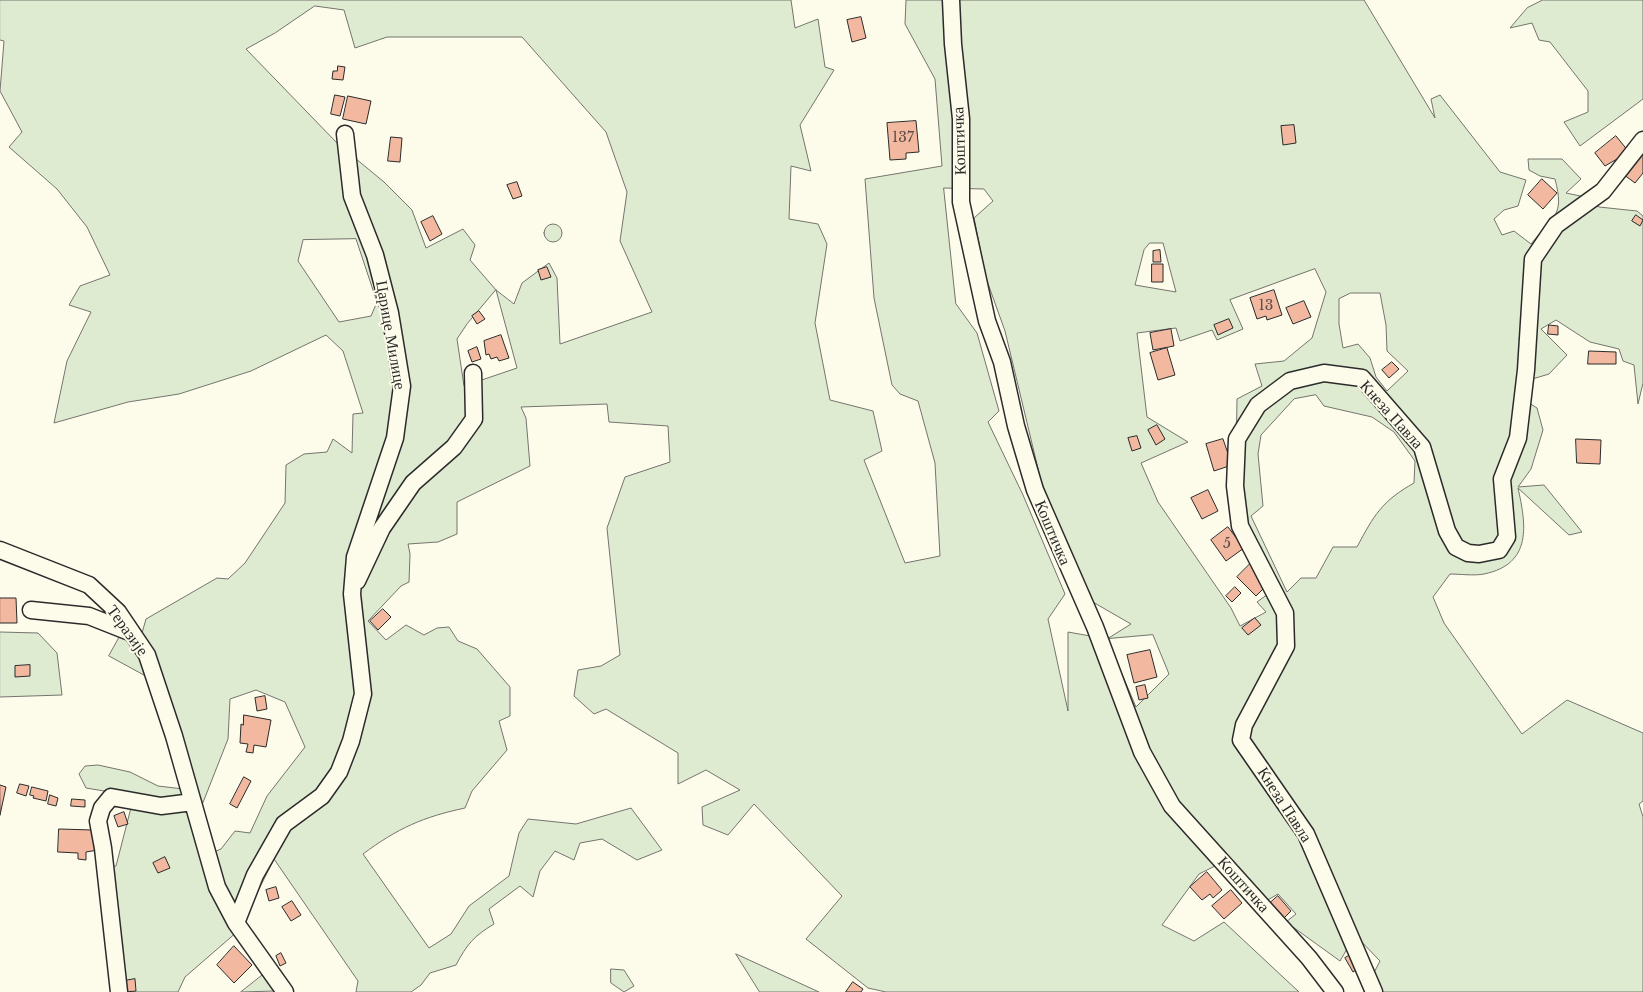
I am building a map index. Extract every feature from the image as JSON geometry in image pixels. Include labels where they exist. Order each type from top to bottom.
[{"type":"street","name":"Коштичка","points":[[951,0],[953,44],[961,119],[961,202],[987,321],[1002,362],[1016,426],[1035,490],[1095,627],[1142,752],[1172,806],[1309,958],[1334,992]]},
{"type":"street","name":"Царице Милице","points":[[236,923],[255,874],[284,824],[322,796],[338,772],[351,741],[363,694],[352,594],[355,557],[395,438],[402,386],[390,313],[375,255],[352,196],[346,134]]},
{"type":"street","name":"Кнеза Павла","points":[[1374,992],[1306,834],[1241,740],[1244,724],[1286,646],[1284,613],[1240,526],[1235,486],[1237,440],[1258,405],[1290,380],[1324,373],[1362,378],[1422,447],[1447,531],[1456,547],[1468,553],[1479,554],[1499,550],[1507,537],[1502,479],[1518,438],[1526,370],[1533,259],[1556,225],[1603,191],[1643,140]]},
{"type":"street","points":[[352,594],[382,528],[413,483],[454,447],[474,419],[473,373]]},
{"type":"street","name":"Теразије","points":[[0,550],[89,585],[118,612],[147,655],[174,736],[217,887],[236,923],[286,992]]},
{"type":"street","points":[[32,610],[89,616],[132,633]]},
{"type":"street","points":[[119,992],[103,848],[98,821],[102,808],[112,797],[161,806],[193,802]]},
{"type":"green space","points":[[0,0],[791,0],[795,28],[818,19],[825,67],[834,70],[800,125],[811,171],[791,166],[789,219],[818,224],[827,244],[815,323],[830,400],[873,411],[882,451],[864,460],[905,563],[940,556],[935,463],[918,401],[900,394],[892,385],[874,298],[865,179],[942,166],[935,79],[905,24],[906,0],[1364,0],[1435,118],[1431,99],[1440,95],[1500,172],[1526,180],[1518,206],[1504,210],[1494,219],[1502,235],[1514,231],[1531,244],[1551,221],[1558,209],[1559,201],[1555,179],[1540,176],[1529,170],[1528,159],[1562,159],[1581,179],[1566,193],[1585,197],[1599,207],[1637,211],[1643,216],[1643,383],[1638,404],[1634,365],[1623,361],[1619,349],[1590,342],[1556,320],[1541,329],[1567,355],[1549,374],[1529,380],[1526,401],[1537,408],[1543,430],[1531,469],[1518,487],[1544,485],[1582,532],[1569,535],[1518,488],[1524,528],[1518,552],[1511,561],[1500,569],[1484,574],[1450,574],[1433,597],[1444,623],[1522,734],[1567,700],[1643,733],[1643,801],[1639,804],[1643,817],[1643,992],[1364,992],[1380,961],[1355,935],[1340,961],[1286,922],[1296,914],[1278,894],[1266,901],[1225,861],[1199,874],[1162,925],[1194,941],[1224,922],[1299,992],[886,992],[868,988],[806,939],[842,896],[754,804],[728,835],[703,825],[702,807],[740,790],[706,770],[678,784],[678,753],[606,709],[594,714],[574,696],[578,670],[601,666],[620,655],[607,528],[625,477],[670,462],[668,426],[609,422],[607,404],[521,407],[526,418],[530,466],[457,502],[457,534],[438,542],[408,544],[410,554],[409,582],[401,586],[368,621],[386,640],[406,625],[424,635],[437,628],[449,627],[458,641],[477,649],[510,687],[510,716],[499,721],[507,750],[472,791],[465,808],[436,815],[411,825],[388,837],[363,854],[429,948],[451,934],[469,906],[509,876],[519,833],[528,819],[576,824],[631,808],[662,850],[637,860],[602,839],[580,843],[574,860],[555,851],[540,871],[533,897],[520,886],[489,909],[494,924],[472,941],[456,965],[430,973],[421,985],[411,992],[356,992],[358,981],[274,859],[238,931],[185,977],[178,992],[122,992],[100,867],[116,866],[134,796],[86,788],[79,774],[85,766],[98,765],[130,772],[158,786],[183,789],[204,856],[221,849],[235,831],[250,833],[267,796],[305,747],[285,702],[256,690],[230,699],[228,739],[202,805],[164,679],[142,633],[146,619],[217,578],[228,579],[245,563],[285,503],[286,465],[304,454],[327,452],[333,439],[352,453],[353,414],[363,413],[343,351],[326,335],[251,371],[179,394],[128,402],[54,423],[67,361],[91,312],[69,305],[80,286],[110,275],[87,227],[57,189],[9,147],[22,132],[0,91],[4,41],[0,40]],"holes":[[[315,6],[344,10],[355,48],[387,37],[522,37],[606,132],[627,192],[620,241],[652,312],[560,344],[557,278],[549,263],[522,283],[514,304],[496,290],[470,260],[475,245],[463,229],[426,248],[412,210],[384,182],[338,144],[246,49],[275,33]],[[944,188],[984,189],[993,201],[974,218],[986,278],[1005,331],[1041,481],[1091,601],[1131,624],[1107,639],[1068,632],[1068,711],[1048,619],[1065,594],[1023,495],[988,422],[999,411],[977,333],[956,304]],[[356,239],[377,302],[371,316],[339,322],[298,261],[303,240]],[[1150,243],[1163,243],[1176,292],[1135,285],[1144,250]],[[1315,269],[1326,292],[1312,338],[1284,361],[1255,364],[1262,386],[1237,399],[1235,524],[1268,594],[1257,602],[1266,612],[1240,626],[1231,608],[1158,502],[1141,463],[1188,442],[1147,417],[1137,333],[1176,328],[1180,341],[1212,330],[1217,340],[1243,329],[1230,300]],[[496,290],[517,368],[464,386],[457,339],[467,324]],[[1351,293],[1380,293],[1386,325],[1387,351],[1408,371],[1387,391],[1376,377],[1370,358],[1358,344],[1343,348],[1339,324],[1339,299]],[[1316,395],[1324,406],[1372,417],[1394,432],[1415,461],[1414,483],[1386,503],[1374,517],[1357,547],[1333,547],[1316,578],[1301,578],[1287,592],[1251,516],[1263,506],[1258,454],[1261,435],[1294,399]],[[1153,635],[1169,674],[1136,707],[1107,639]]]},
{"type":"green space","points":[[1543,0],[1643,0],[1643,99],[1580,146],[1564,122],[1588,112],[1588,91],[1550,42],[1539,40],[1532,23],[1510,28],[1527,8]]},
{"type":"green space","points":[[549,224],[557,224],[562,229],[560,240],[549,242],[544,237],[544,229]]},
{"type":"green space","points":[[124,629],[153,680],[109,656]]},
{"type":"green space","points":[[0,632],[38,633],[57,653],[62,695],[0,697]]},
{"type":"green space","points":[[736,954],[819,992],[760,992]]},
{"type":"green space","points":[[611,969],[624,970],[634,986],[624,992],[611,983]]},
{"type":"green space","points":[[264,974],[275,991],[241,992]]},
{"type":"building","points":[[861,17],[866,38],[852,42],[847,20]]},
{"type":"building","points":[[338,66],[345,67],[343,80],[332,79],[333,71],[337,71]]},
{"type":"building","points":[[335,95],[345,97],[340,116],[331,114]]},
{"type":"building","points":[[348,96],[371,101],[366,124],[343,119]]},
{"type":"building","points":[[916,121],[919,152],[906,153],[906,159],[890,160],[887,123]]},
{"type":"building","points":[[1294,125],[1296,143],[1283,145],[1281,126]]},
{"type":"building","points":[[1616,136],[1629,152],[1605,166],[1595,153]]},
{"type":"building","points":[[391,137],[402,138],[400,162],[388,161]]},
{"type":"building","points":[[1640,152],[1643,154],[1643,173],[1635,183],[1623,174]]},
{"type":"building","points":[[1542,179],[1557,193],[1543,209],[1528,195]]},
{"type":"building","points":[[517,182],[522,196],[513,199],[507,185]]},
{"type":"building","points":[[1636,215],[1643,220],[1640,226],[1632,221]]},
{"type":"building","points":[[433,216],[442,234],[430,241],[421,222]]},
{"type":"building","points":[[1160,250],[1161,262],[1153,262],[1153,251]]},
{"type":"building","points":[[1152,264],[1163,264],[1163,282],[1152,282]]},
{"type":"building","points":[[547,267],[551,277],[541,280],[538,270]]},
{"type":"building","points":[[1274,290],[1282,315],[1267,320],[1266,316],[1257,319],[1250,298]]},
{"type":"building","points":[[1304,301],[1311,317],[1293,324],[1286,308]]},
{"type":"building","points":[[479,311],[485,319],[477,324],[472,316]]},
{"type":"building","points":[[1229,319],[1233,328],[1218,335],[1214,325]]},
{"type":"building","points":[[1549,325],[1558,326],[1558,335],[1548,334]]},
{"type":"building","points":[[1171,329],[1174,346],[1153,350],[1150,333]]},
{"type":"building","points":[[501,335],[509,358],[499,361],[497,357],[491,359],[489,354],[486,355],[484,341]]},
{"type":"building","points":[[477,347],[481,359],[472,362],[468,351]]},
{"type":"building","points":[[1167,348],[1175,375],[1158,380],[1150,353]]},
{"type":"building","points":[[1589,351],[1616,352],[1616,364],[1588,364]]},
{"type":"building","points":[[1392,362],[1399,369],[1389,378],[1382,370]]},
{"type":"building","points":[[1157,425],[1165,439],[1156,445],[1148,430]]},
{"type":"building","points":[[1137,436],[1141,448],[1132,451],[1128,438]]},
{"type":"building","points":[[1223,439],[1232,465],[1214,471],[1206,444]]},
{"type":"building","points":[[1576,439],[1601,440],[1600,464],[1577,463]]},
{"type":"building","points":[[1208,490],[1218,511],[1202,519],[1191,498]]},
{"type":"building","points":[[1228,527],[1244,548],[1226,561],[1211,540]]},
{"type":"building","points":[[1250,564],[1257,572],[1256,575],[1260,579],[1258,581],[1265,587],[1256,596],[1237,577]]},
{"type":"building","points":[[1235,587],[1241,593],[1232,602],[1226,596]]},
{"type":"building","points":[[0,598],[16,598],[17,623],[0,623]]},
{"type":"building","points":[[383,609],[391,617],[378,630],[370,621]]},
{"type":"building","points":[[1255,618],[1261,625],[1248,635],[1242,628]]},
{"type":"building","points":[[1150,650],[1157,677],[1134,683],[1127,655]]},
{"type":"building","points":[[30,665],[30,676],[15,677],[15,666]]},
{"type":"building","points":[[1145,685],[1148,698],[1139,700],[1136,687]]},
{"type":"building","points":[[265,696],[267,709],[257,711],[255,698]]},
{"type":"building","points":[[244,715],[271,720],[266,747],[254,745],[253,753],[246,752],[248,744],[240,743],[241,724],[243,725]]},
{"type":"building","points":[[244,777],[251,781],[237,808],[230,804]]},
{"type":"building","points":[[20,784],[29,786],[26,796],[17,793]]},
{"type":"building","points":[[0,785],[6,787],[0,815]]},
{"type":"building","points":[[32,787],[48,791],[46,801],[33,798],[34,796],[30,795]]},
{"type":"building","points":[[50,795],[58,798],[56,806],[48,804]]},
{"type":"building","points":[[72,799],[85,800],[85,807],[71,806]]},
{"type":"building","points":[[124,812],[128,824],[118,827],[114,816]]},
{"type":"building","points":[[59,829],[93,830],[93,840],[98,840],[98,850],[86,852],[86,860],[78,859],[78,853],[58,852]]},
{"type":"building","points":[[165,857],[170,868],[158,873],[153,863]]},
{"type":"building","points":[[1207,872],[1222,890],[1213,898],[1210,894],[1202,900],[1190,887]]},
{"type":"building","points":[[276,887],[279,898],[269,901],[266,890]]},
{"type":"building","points":[[1231,890],[1242,903],[1224,919],[1212,906]]},
{"type":"building","points":[[1278,896],[1291,911],[1283,919],[1270,903]]},
{"type":"building","points":[[292,901],[301,915],[291,921],[282,907]]},
{"type":"building","points":[[234,946],[252,965],[234,983],[217,965]]},
{"type":"building","points":[[281,953],[286,963],[280,966],[276,956]]},
{"type":"building","points":[[1352,954],[1360,968],[1353,972],[1345,958]]},
{"type":"building","points":[[135,979],[136,991],[125,992],[124,981]]},
{"type":"building","points":[[853,982],[863,989],[861,992],[846,992]]}]
